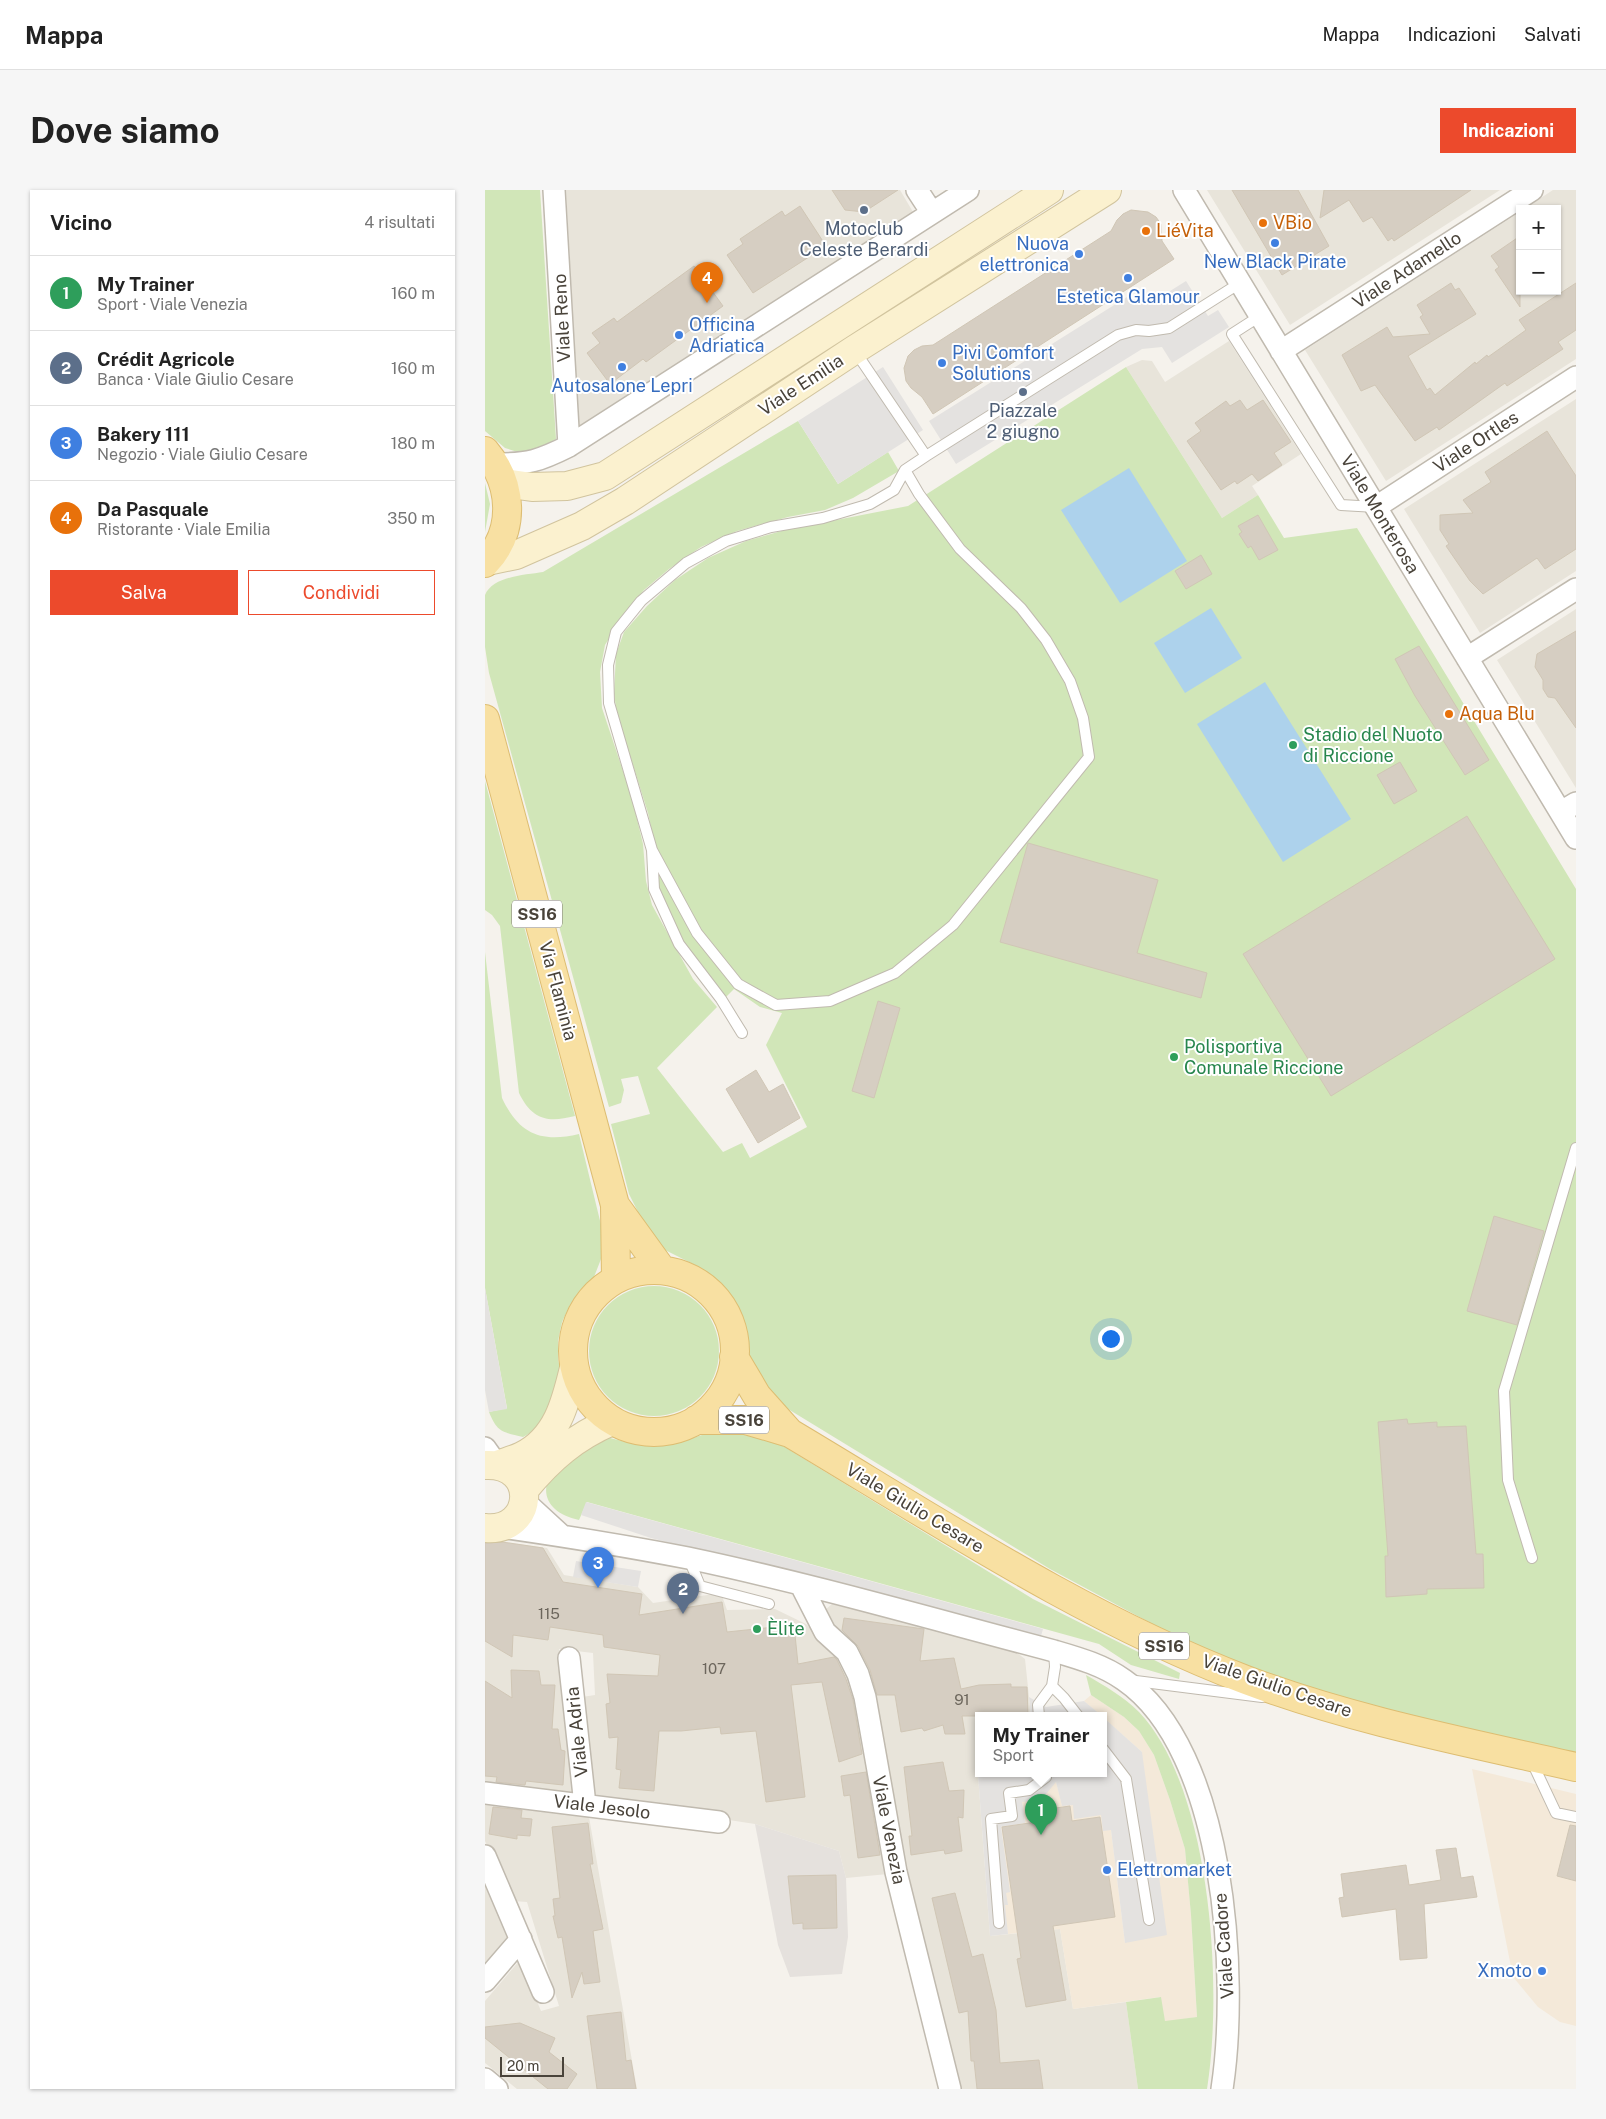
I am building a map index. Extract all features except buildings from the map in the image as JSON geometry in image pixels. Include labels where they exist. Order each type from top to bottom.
[{"type":"main road","points":[[486,562],[499,544],[506,524],[508,504],[495,466]]},
{"type":"main road","name":"Via Flaminia","points":[[485,719],[615,1205],[615,1279]]},
{"type":"main road","name":"Via Flaminia","points":[[615,1205],[662,1270]]},
{"type":"main road","points":[[662,1270],[692,1280],[705,1288],[716,1299],[725,1312],[731,1326],[734,1342],[732,1370],[723,1393],[696,1420],[680,1427],[663,1431],[637,1430],[612,1420],[588,1399],[580,1385],[574,1368],[572,1351],[574,1333],[580,1317],[589,1302],[601,1289],[615,1279],[631,1273],[662,1270]]},
{"type":"main road","name":"Viale Giulio Cesare","points":[[734,1357],[757,1396],[790,1433]]},
{"type":"main road","name":"Viale Giulio Cesare","points":[[696,1420],[746,1420],[790,1433],[1062,1595],[1157,1642],[1247,1680],[1323,1705],[1422,1732],[1576,1767]]},
{"type":"street","name":"Viale Reno","points":[[554,190],[569,446]]},
{"type":"street","points":[[917,190],[932,213]]},
{"type":"street","points":[[495,466],[541,460],[569,446],[968,190]]},
{"type":"street","name":"Viale Emilia","points":[[495,466],[532,487],[567,486],[605,476],[1049,190]]},
{"type":"street","name":"Viale Emilia","points":[[486,562],[517,555],[582,526],[625,501],[854,350],[1107,190]]},
{"type":"street","name":"Viale Monterosa","points":[[1184,190],[1467,658],[1568,808],[1576,838]]},
{"type":"street","name":"Viale Adamello","points":[[1281,351],[1532,190]]},
{"type":"street","name":"Viale Ortles","points":[[1376,507],[1576,377]]},
{"type":"street","points":[[1467,658],[1576,589]]},
{"type":"street","points":[[489,1459],[522,1456],[536,1448],[557,1424],[564,1408],[574,1368]]},
{"type":"street","points":[[489,1528],[517,1518],[524,1495],[549,1462],[575,1440],[612,1420]]},
{"type":"street","points":[[489,1459],[514,1473],[524,1495],[562,1536]]},
{"type":"street","points":[[489,1528],[562,1536],[688,1558],[801,1585],[1054,1651],[1091,1662],[1124,1680]]},
{"type":"street","name":"Viale Venezia","points":[[801,1585],[825,1632],[847,1652],[858,1674],[865,1697],[896,1872],[950,2089]]},
{"type":"street","name":"Viale Adria","points":[[569,1658],[585,1805]]},
{"type":"street","name":"Viale Cadore","points":[[1124,1680],[1150,1703],[1167,1724],[1182,1749],[1201,1796],[1222,1903],[1228,1963],[1228,2017],[1222,2089]]},
{"type":"street","name":"Viale Jesolo","points":[[485,1793],[719,1822]]},
{"type":"street","points":[[485,1856],[543,1992]]},
{"type":"street","points":[[485,1980],[521,1939]]},
{"type":"street","points":[[485,2079],[497,2089]]},
{"type":"lane","points":[[905,470],[919,494],[960,549],[1021,608],[1046,640],[1070,681],[1083,718],[1089,757],[953,925],[895,973],[830,1001],[776,1005],[738,984],[697,934],[652,850],[609,703],[608,665],[616,632],[641,602],[686,562],[726,542],[771,527],[823,518],[870,504],[894,490],[905,470],[925,456],[1118,335],[1136,330],[1149,331],[1169,328],[1240,283]]},
{"type":"lane","points":[[1260,316],[1232,334],[1341,505],[1376,507]]},
{"type":"lane","points":[[854,350],[925,456]]},
{"type":"lane","points":[[652,850],[654,889],[679,944],[721,999],[742,1033]]},
{"type":"lane","points":[[1532,1558],[1509,1480],[1504,1391],[1576,1148]]},
{"type":"lane","points":[[688,1558],[700,1586],[769,1604]]},
{"type":"lane","points":[[1039,1712],[1038,1705],[1052,1686],[1055,1667],[1054,1651]]},
{"type":"lane","points":[[1124,1680],[1323,1705]]},
{"type":"lane","points":[[1052,1686],[1075,1712]]},
{"type":"lane","points":[[1107,1755],[1127,1779],[1149,1920]]},
{"type":"lane","points":[[1529,1756],[1556,1812],[1576,1817]]},
{"type":"lane","points":[[999,1923],[991,1819],[1012,1816],[1009,1793],[1029,1790],[1046,1777]]},
{"type":"shaded area","points":[[566,190],[900,190],[913,212],[579,426]]},
{"type":"shaded area","points":[[1207,190],[1500,190],[1290,325]]},
{"type":"shaded area","points":[[1553,190],[1576,190],[1576,359],[1386,481],[1305,350],[1516,215],[1516,295],[1561,295],[1561,205],[1530,205]]},
{"type":"shaded area","name":"Piazzale 2 giugno","points":[[1186,281],[1208,316],[1218,310],[1229,327],[1172,363],[1162,347],[1142,349],[956,464],[929,421],[1127,297],[1151,303]]},
{"type":"shaded area","points":[[1229,341],[1301,454],[1252,486],[1258,495],[1222,518],[1126,367],[1142,360],[1152,361],[1165,382]]},
{"type":"shaded area","points":[[883,367],[923,430],[838,484],[798,421]]},
{"type":"shaded area","points":[[1576,399],[1576,571],[1480,633],[1404,509]]},
{"type":"shaded area","points":[[1576,609],[1576,788],[1497,660]]},
{"type":"shaded area","points":[[485,1288],[507,1409],[489,1412],[485,1390]]},
{"type":"shaded area","points":[[586,1502],[1043,1629],[1041,1636],[651,1538],[581,1515]]},
{"type":"shaded area","points":[[485,1539],[547,1548],[564,1575],[638,1587],[653,1603],[721,1593],[727,1610],[775,1609],[806,1624],[840,1657],[855,1680],[888,1874],[846,1878],[839,1851],[755,1824],[592,1799],[582,1697],[595,1695],[593,1653],[559,1649],[575,1796],[485,1784]]},
{"type":"shaded area","points":[[576,1561],[641,1571],[638,1587],[573,1577]]},
{"type":"shaded area","points":[[832,1604],[1012,1649],[1025,1659],[1031,1712],[975,1712],[975,1777],[978,1777],[990,1936],[1060,1929],[1073,2009],[1126,2002],[1138,2089],[956,2089],[902,1871],[872,1695],[831,1628],[825,1610]]},
{"type":"shaded area","points":[[1091,1695],[1124,1717],[1139,1731],[1154,1755],[1185,1849],[1197,2017],[1165,2022],[1160,1997],[1073,2009],[1060,1929],[1008,1934],[1004,1905],[1006,1892],[1009,1892],[1001,1826],[1025,1823],[1022,1802],[1056,1782],[1062,1805],[1073,1804],[1101,1815],[1111,1830],[1125,1943],[1142,1752],[1107,1721],[1107,1712],[1097,1712],[1084,1701]]},
{"type":"shaded area","points":[[1029,1697],[1046,1707],[1084,1701],[1097,1712],[1031,1712]]},
{"type":"shaded area","points":[[1107,1721],[1142,1752],[1167,1935],[1125,1943],[1111,1830],[1103,1831],[1101,1815],[1074,1819],[1073,1805],[1062,1806],[1056,1782],[1042,1799],[1022,1802],[1025,1823],[1001,1827],[1010,1892],[1006,1893],[1008,1905],[1005,1905],[1008,1934],[990,1936],[978,1777],[1107,1777]]},
{"type":"shaded area","points":[[1472,1769],[1576,1794],[1576,2026],[1560,2022],[1538,2007],[1513,1977]]},
{"type":"shaded area","points":[[485,1802],[589,1817],[637,2089],[517,2089],[485,2063],[485,2001],[520,1960],[541,2011],[559,2006],[527,1902],[513,1901],[485,1841]]},
{"type":"shaded area","points":[[755,1824],[839,1851],[846,1878],[848,1937],[842,1974],[790,1977],[778,1945]]},
{"type":"shaded area","points":[[485,1879],[510,1935],[485,1965]]},
{"type":"green space","points":[[485,190],[540,190],[556,439],[527,455],[505,448],[485,431]]},
{"type":"green space","name":"Polisportiva Comunale Riccione","points":[[1126,367],[1222,518],[1258,495],[1284,538],[1357,528],[1576,889],[1576,1753],[1405,1714],[1290,1684],[1199,1649],[1050,1569],[788,1409],[764,1391],[749,1361],[749,1342],[745,1324],[738,1307],[728,1291],[715,1278],[699,1267],[665,1250],[641,1218],[629,1194],[611,1124],[650,1114],[638,1076],[621,1079],[624,1090],[621,1103],[609,1107],[489,673],[485,647],[485,595],[489,589],[502,580],[543,572],[798,421],[838,484],[888,452],[899,471],[853,498],[825,510],[788,517],[737,531],[701,547],[669,569],[644,590],[622,617],[605,645],[600,672],[602,708],[632,798],[643,844],[646,881],[652,905],[693,979],[717,1007],[657,1068],[723,1152],[742,1143],[750,1158],[807,1127],[766,1045],[782,1013],[760,1007],[734,989],[726,997],[685,945],[670,916],[658,884],[654,841],[648,813],[617,714],[614,694],[616,654],[624,632],[647,606],[675,580],[708,558],[746,541],[785,530],[908,506]]},
{"type":"green space","points":[[485,483],[490,504],[485,532]]},
{"type":"green space","points":[[485,781],[575,1116],[557,1119],[542,1117],[529,1109],[519,1093],[500,926],[492,915],[485,910]]},
{"type":"green space","points":[[485,952],[502,1098],[516,1120],[533,1133],[553,1137],[579,1134],[602,1229],[604,1245],[594,1277],[580,1290],[562,1322],[558,1341],[558,1359],[562,1378],[539,1428],[523,1437],[501,1430],[495,1424],[489,1412],[507,1408],[485,1288]]},
{"type":"green space","points":[[654,1286],[679,1291],[700,1305],[714,1326],[719,1351],[714,1376],[700,1397],[679,1411],[654,1416],[629,1411],[608,1397],[594,1376],[589,1351],[594,1326],[608,1305],[629,1291]]},
{"type":"green space","points":[[711,1432],[747,1436],[783,1446],[1033,1599],[1180,1673],[1179,1679],[1131,1665],[1099,1644],[587,1502],[579,1520],[567,1517],[551,1505],[547,1498],[548,1480],[562,1461],[577,1451],[607,1437],[634,1444],[662,1446]]},
{"type":"green space","points":[[1086,1675],[1120,1696],[1139,1712],[1164,1746],[1183,1789],[1197,1839],[1206,1892],[1212,1946],[1212,2047],[1207,2089],[1138,2089],[1126,2002],[1161,1997],[1165,2021],[1197,2017],[1185,1849],[1154,1755],[1139,1731],[1124,1717],[1091,1695]]},
{"type":"water","points":[[1129,468],[1187,561],[1120,603],[1061,510]]},
{"type":"water","points":[[1211,608],[1242,658],[1185,693],[1154,643]]},
{"type":"water","points":[[1265,682],[1351,819],[1283,862],[1197,724]]},
{"type":"place","name":"Motoclub Celeste Berardi","points":[[864,210]]},
{"type":"place","name":"VBio","points":[[1263,223]]},
{"type":"place","name":"LiéVita","points":[[1146,231]]},
{"type":"place","name":"New Black Pirate","points":[[1275,243]]},
{"type":"place","name":"Nuova elettronica","points":[[1079,254]]},
{"type":"place","name":"Estetica Glamour","points":[[1128,278]]},
{"type":"place","name":"Da Pasquale","points":[[707,303]]},
{"type":"place","name":"Officina Adriatica","points":[[679,335]]},
{"type":"place","name":"Pivi Comfort Solutions","points":[[942,363]]},
{"type":"place","name":"Autosalone Lepri","points":[[622,367]]},
{"type":"place","name":"Piazzale 2 giugno","points":[[1023,392]]},
{"type":"place","name":"Aqua Blu","points":[[1449,714]]},
{"type":"place","name":"Stadio del Nuoto di Riccione","points":[[1293,745]]},
{"type":"place","name":"Polisportiva Comunale Riccione","points":[[1174,1057]]},
{"type":"place","name":"Bakery 111","points":[[598,1588]]},
{"type":"place","name":"Crédit Agricole","points":[[683,1614]]},
{"type":"place","name":"Èlite","points":[[757,1629]]},
{"type":"place","name":"My Trainer","points":[[1041,1835]]},
{"type":"place","name":"Elettromarket","points":[[1107,1870]]},
{"type":"place","name":"Xmoto","points":[[1542,1971]]}]
